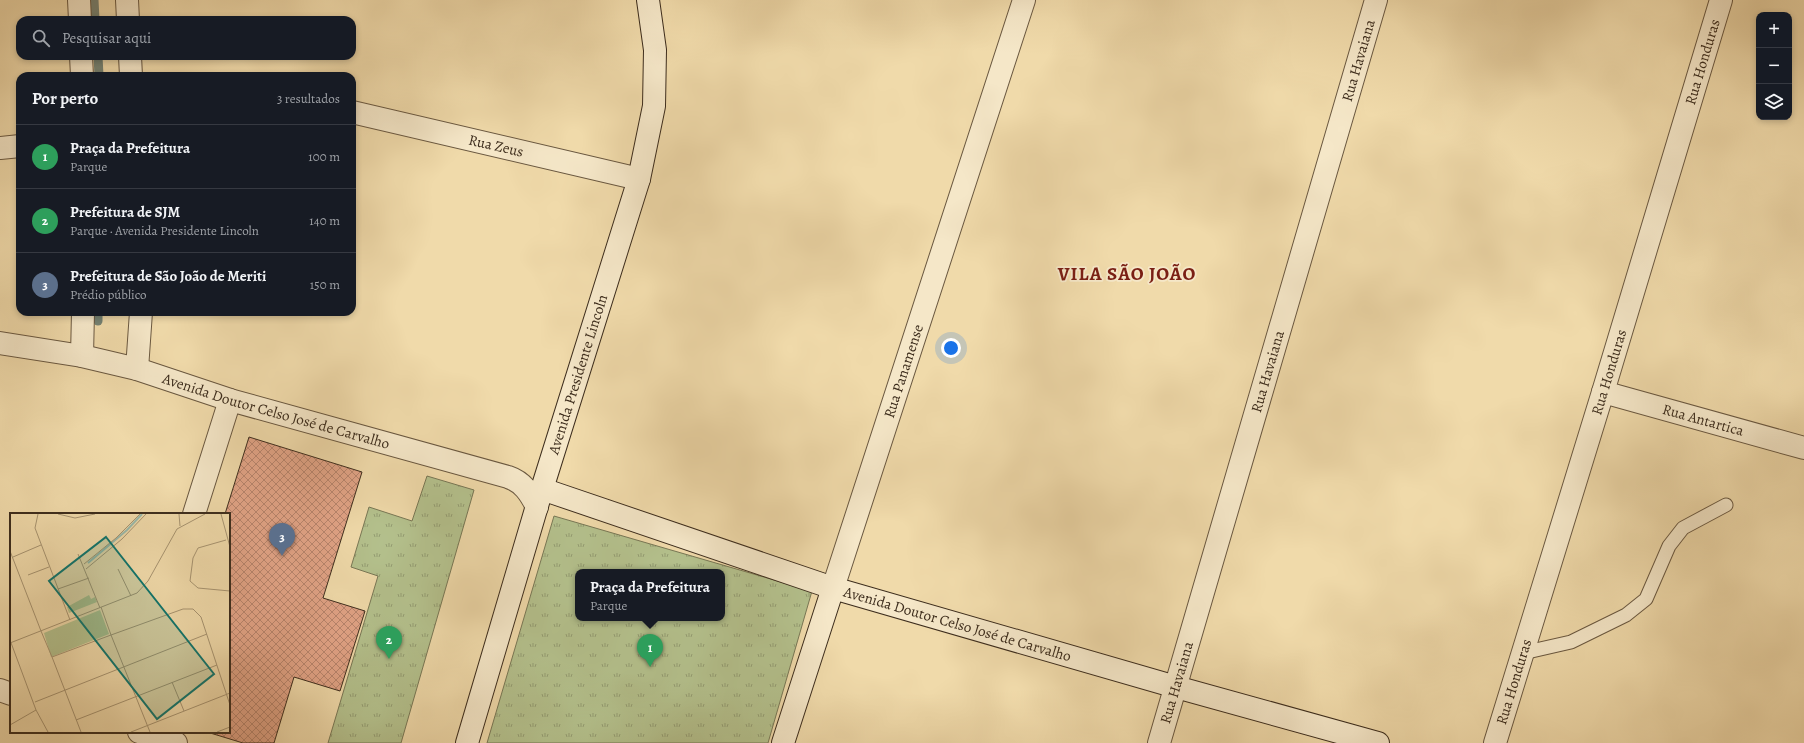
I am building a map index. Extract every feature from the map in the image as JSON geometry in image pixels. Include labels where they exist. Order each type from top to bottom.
[{"type":"street","points":[[79,0],[80,16]]},
{"type":"street","points":[[127,0],[128,16]]},
{"type":"street","name":"Avenida Presidente Lincoln","points":[[467,743],[539,498],[639,179],[654,106],[655,50],[648,0]]},
{"type":"street","name":"Rua Panamense","points":[[783,743],[1024,0]]},
{"type":"street","name":"Rua Havaiana","points":[[1159,743],[1376,0]]},
{"type":"street","name":"Rua Honduras","points":[[1495,743],[1722,0]]},
{"type":"street","points":[[81,60],[82,72]]},
{"type":"street","points":[[130,60],[131,72]]},
{"type":"street","name":"Rua Zeus","points":[[356,113],[639,179]]},
{"type":"street","points":[[0,148],[16,146]]},
{"type":"street","points":[[82,356],[83,316]]},
{"type":"street","points":[[137,369],[141,316]]},
{"type":"street","name":"Avenida Doutor Celso José de Carvalho","points":[[0,343],[82,356],[137,369],[230,400],[516,479],[539,498],[833,588],[1176,687],[1378,743]]},
{"type":"street","name":"Rua Antartica","points":[[1603,392],[1804,448]]},
{"type":"street","points":[[194,513],[230,400]]},
{"type":"street","points":[[0,690],[10,694]]},
{"type":"street","points":[[142,733],[176,743]]},
{"type":"lane","points":[[1523,653],[1571,642],[1626,615],[1646,599],[1668,546],[1683,528],[1726,505]]},
{"type":"green space","points":[[427,476],[474,490],[401,743],[328,743],[378,576],[351,567],[369,507],[412,521]]},
{"type":"green space","points":[[554,516],[812,591],[768,743],[487,743]]},
{"type":"building","points":[[249,437],[362,472],[323,598],[365,611],[340,691],[294,677],[274,743],[243,743],[210,733],[230,733],[230,513],[225,513]]},
{"type":"waterway","points":[[94,0],[95,16]]},
{"type":"waterway","points":[[98,60],[99,72]]},
{"type":"waterway","points":[[98,316],[98,321]]},
{"type":"place","name":"Prefeitura de São João de Meriti","points":[[282,556]]},
{"type":"place","name":"Prefeitura de SJM","points":[[389,659]]},
{"type":"place","name":"Praça da Prefeitura","points":[[650,667]]},
{"type":"district","name":"VILA SÃO JOÃO","points":[[1127,274]]}]
